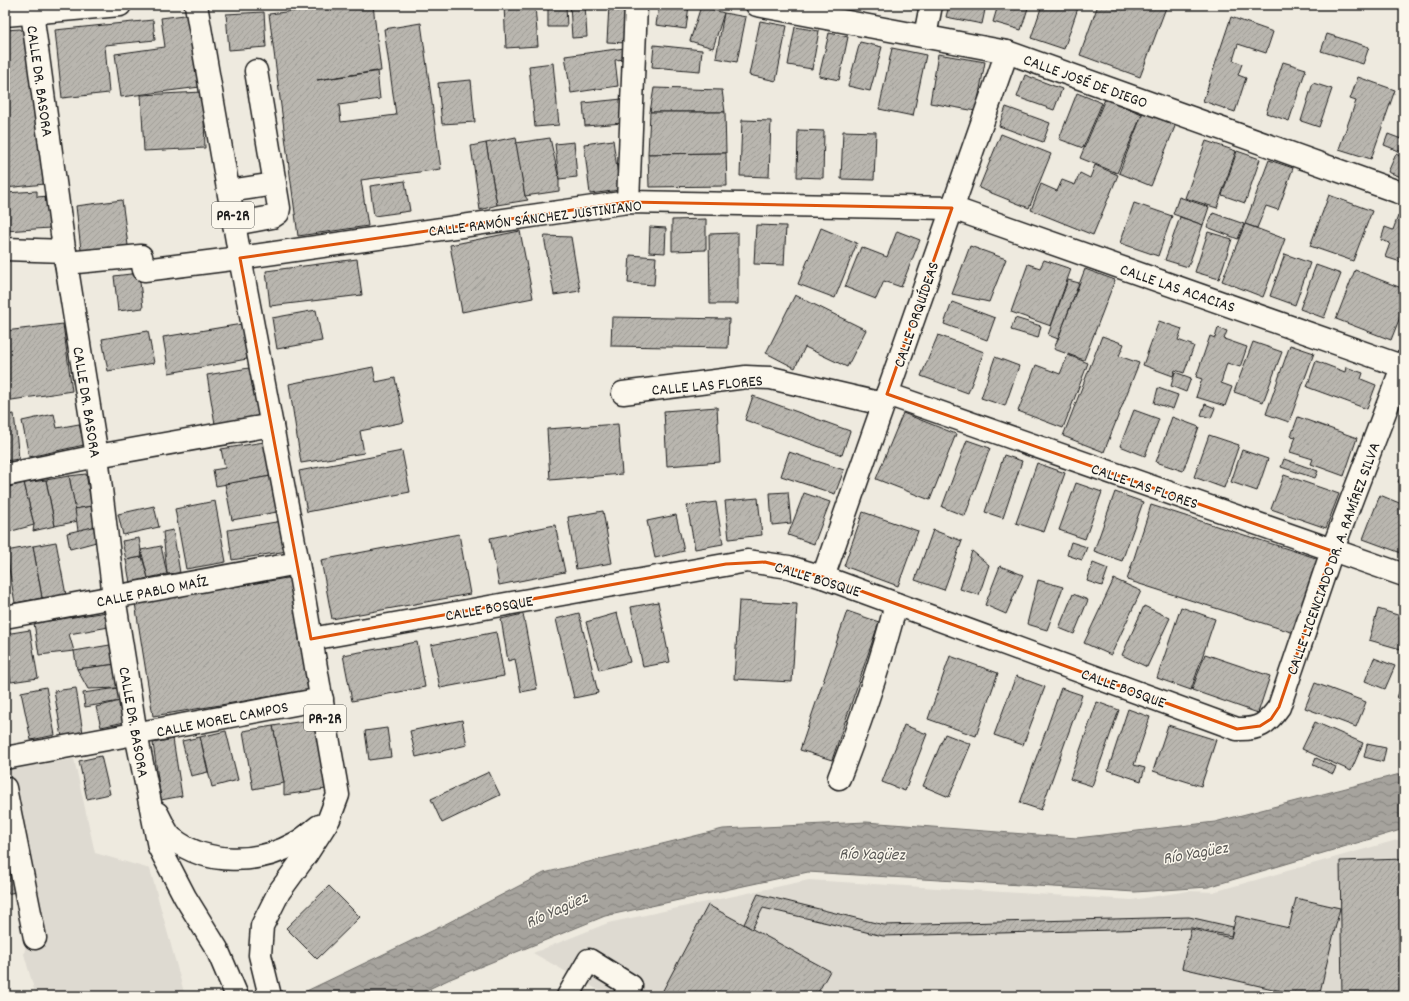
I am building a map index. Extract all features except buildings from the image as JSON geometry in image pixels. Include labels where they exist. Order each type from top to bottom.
[{"type":"street","points":[[5,15],[31,9],[120,5]]},
{"type":"street","name":"PR-2R","points":[[196,5],[240,258],[298,563],[338,795],[329,819],[306,856],[279,892],[262,926],[260,955],[269,994]]},
{"type":"street","points":[[628,202],[636,5]]},
{"type":"street","name":"CALLE JOSÉ DE DIEGO","points":[[757,5],[1007,52],[1404,194]]},
{"type":"street","points":[[925,36],[931,5]]},
{"type":"street","name":"CALLE DR. BASORA","points":[[31,9],[66,257],[97,456],[114,597],[148,798],[159,847],[185,897],[217,949],[237,996]]},
{"type":"street","name":"CALLE ORQUÍDEAS","points":[[823,577],[1007,52]]},
{"type":"street","points":[[234,224],[272,216],[278,213],[279,208],[256,71]]},
{"type":"street","points":[[229,191],[275,184]]},
{"type":"street","name":"CALLE RAMÓN SÁNCHEZ JUSTINIANO","points":[[66,257],[141,256],[144,270],[240,258],[628,202],[952,208]]},
{"type":"street","name":"CALLE LAS ACACIAS","points":[[952,208],[1403,365]]},
{"type":"street","points":[[5,249],[66,257]]},
{"type":"street","name":"CALLE LICENCIADO DR. A. RAMÍREZ SILVA","points":[[1237,728],[1249,729],[1260,726],[1271,719],[1279,707],[1332,551],[1403,365]]},
{"type":"street","name":"CALLE LAS FLORES","points":[[623,393],[746,377],[771,378],[885,399],[1404,575]]},
{"type":"street","points":[[5,475],[97,456],[272,425]]},
{"type":"street","name":"CALLE BOSQUE","points":[[311,639],[747,561],[789,567],[823,577],[1237,728]]},
{"type":"street","name":"CALLE PABLO MAÍZ","points":[[5,617],[298,563]]},
{"type":"street","points":[[839,778],[857,732],[879,665],[896,604]]},
{"type":"street","name":"CALLE MOREL CAMPOS","points":[[5,758],[322,699]]},
{"type":"street","points":[[5,788],[35,938]]},
{"type":"street","points":[[148,798],[171,838],[193,851],[221,859],[249,859],[273,854],[295,844],[329,819]]},
{"type":"street","points":[[568,996],[589,960],[631,986],[625,996]]},
{"type":"highlighted area","points":[[628,202],[952,208],[887,394],[1332,551],[1279,707],[1271,719],[1260,726],[1237,729],[823,577],[765,562],[726,564],[311,639],[240,258]]},
{"type":"shaded area","points":[[74,759],[95,853],[150,869],[185,996],[36,996],[24,954],[30,924],[5,798],[5,770]]},
{"type":"shaded area","points":[[1404,838],[1404,996],[609,996],[533,953],[608,923],[809,880],[1132,900],[1188,891],[1213,892]]},
{"type":"water","name":"Río Yagüez","points":[[1404,773],[1404,829],[1208,887],[1135,892],[808,872],[605,916],[450,979],[414,996],[296,996],[434,930],[544,873],[723,829],[866,822],[1077,838],[1215,822]]}]
